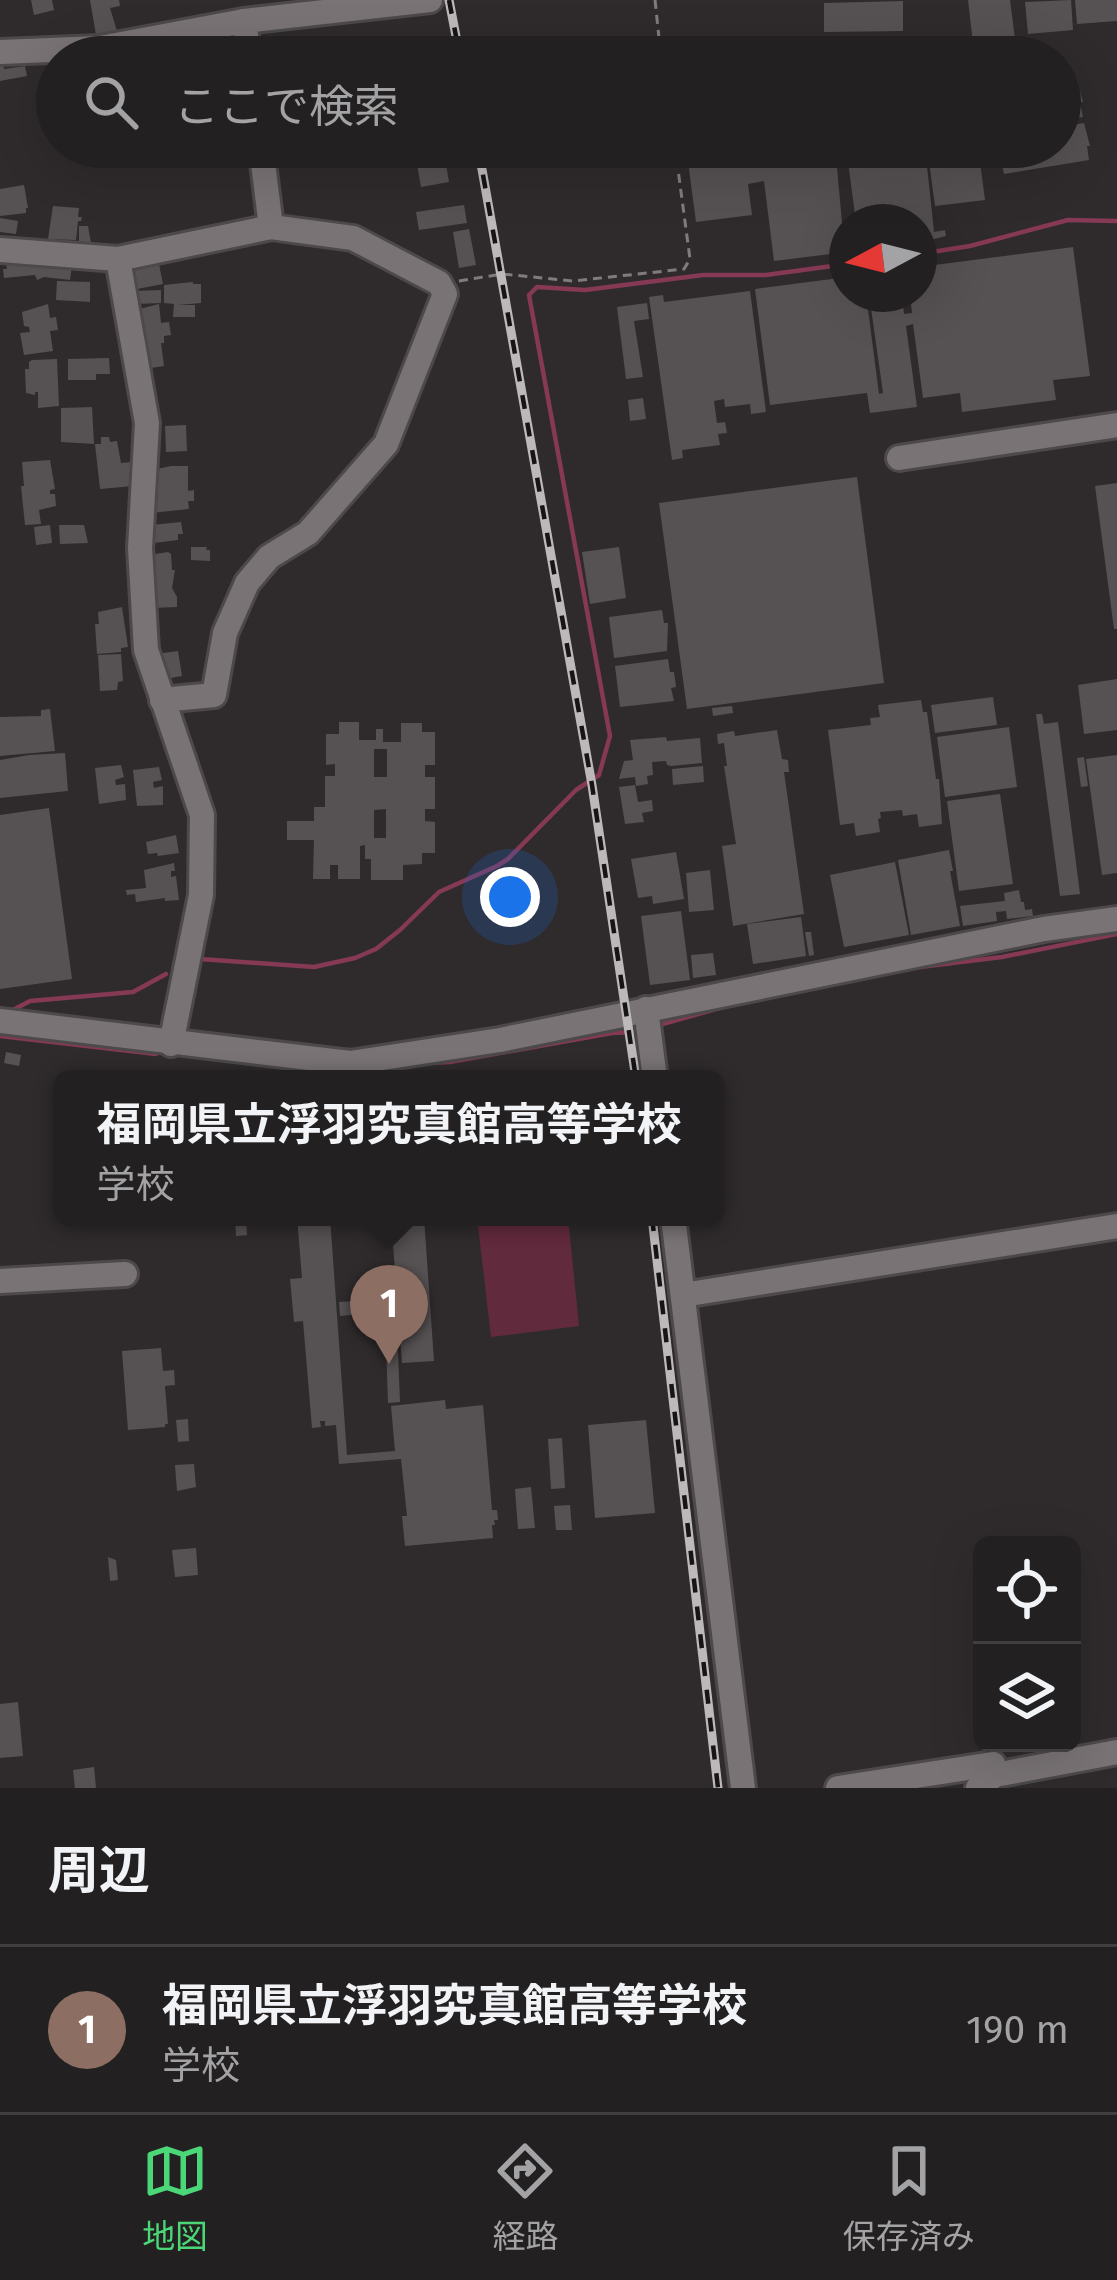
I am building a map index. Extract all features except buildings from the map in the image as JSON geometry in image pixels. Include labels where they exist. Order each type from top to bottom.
[{"type":"street","points":[[166,36],[430,0]]},
{"type":"street","points":[[244,22],[246,36]]},
{"type":"street","points":[[0,52],[36,51]]},
{"type":"street","points":[[264,168],[271,226]]},
{"type":"street","points":[[0,250],[118,259],[271,226],[353,238],[440,283],[445,294],[386,444],[308,533],[268,557],[247,584],[225,633],[214,695],[162,700]]},
{"type":"street","points":[[118,259],[148,423],[140,548],[146,650],[202,814],[200,896],[171,1044]]},
{"type":"street","points":[[899,458],[1117,425]]},
{"type":"street","points":[[0,1021],[350,1063],[500,1040],[1044,929],[1117,919]]},
{"type":"street","points":[[646,1009],[654,1070]]},
{"type":"street","points":[[674,1226],[743,1788]]},
{"type":"street","points":[[683,1295],[1117,1226]]},
{"type":"street","points":[[0,1281],[125,1274]]},
{"type":"street","points":[[986,1782],[1117,1752]]},
{"type":"street","points":[[838,1788],[993,1764],[986,1782]]},
{"type":"path","points":[[655,0],[659,36]]},
{"type":"path","points":[[440,283],[502,274],[573,281],[684,269],[690,259],[678,168]]},
{"type":"shaded area","points":[[478,1226],[569,1226],[579,1326],[491,1337]]},
{"type":"waterway","points":[[937,251],[1068,220],[1117,221]]},
{"type":"waterway","points":[[200,959],[314,967],[376,949],[439,892],[508,859],[576,790],[599,775],[610,736],[529,295],[537,287],[585,290],[829,266]]},
{"type":"waterway","points":[[904,969],[1002,957],[1117,934]]},
{"type":"waterway","points":[[11,1011],[30,1001],[133,992],[166,974]]},
{"type":"waterway","points":[[659,1025],[734,1004]]},
{"type":"waterway","points":[[429,1063],[637,1032]]},
{"type":"waterway","points":[[0,1036],[156,1054]]},
{"type":"railway","points":[[449,0],[456,36]]},
{"type":"railway","points":[[482,168],[592,785],[635,1070]]},
{"type":"railway","points":[[653,1226],[718,1788]]},
{"type":"place","name":"福岡県立浮羽究真館高等学校","points":[[389,1364]]}]
